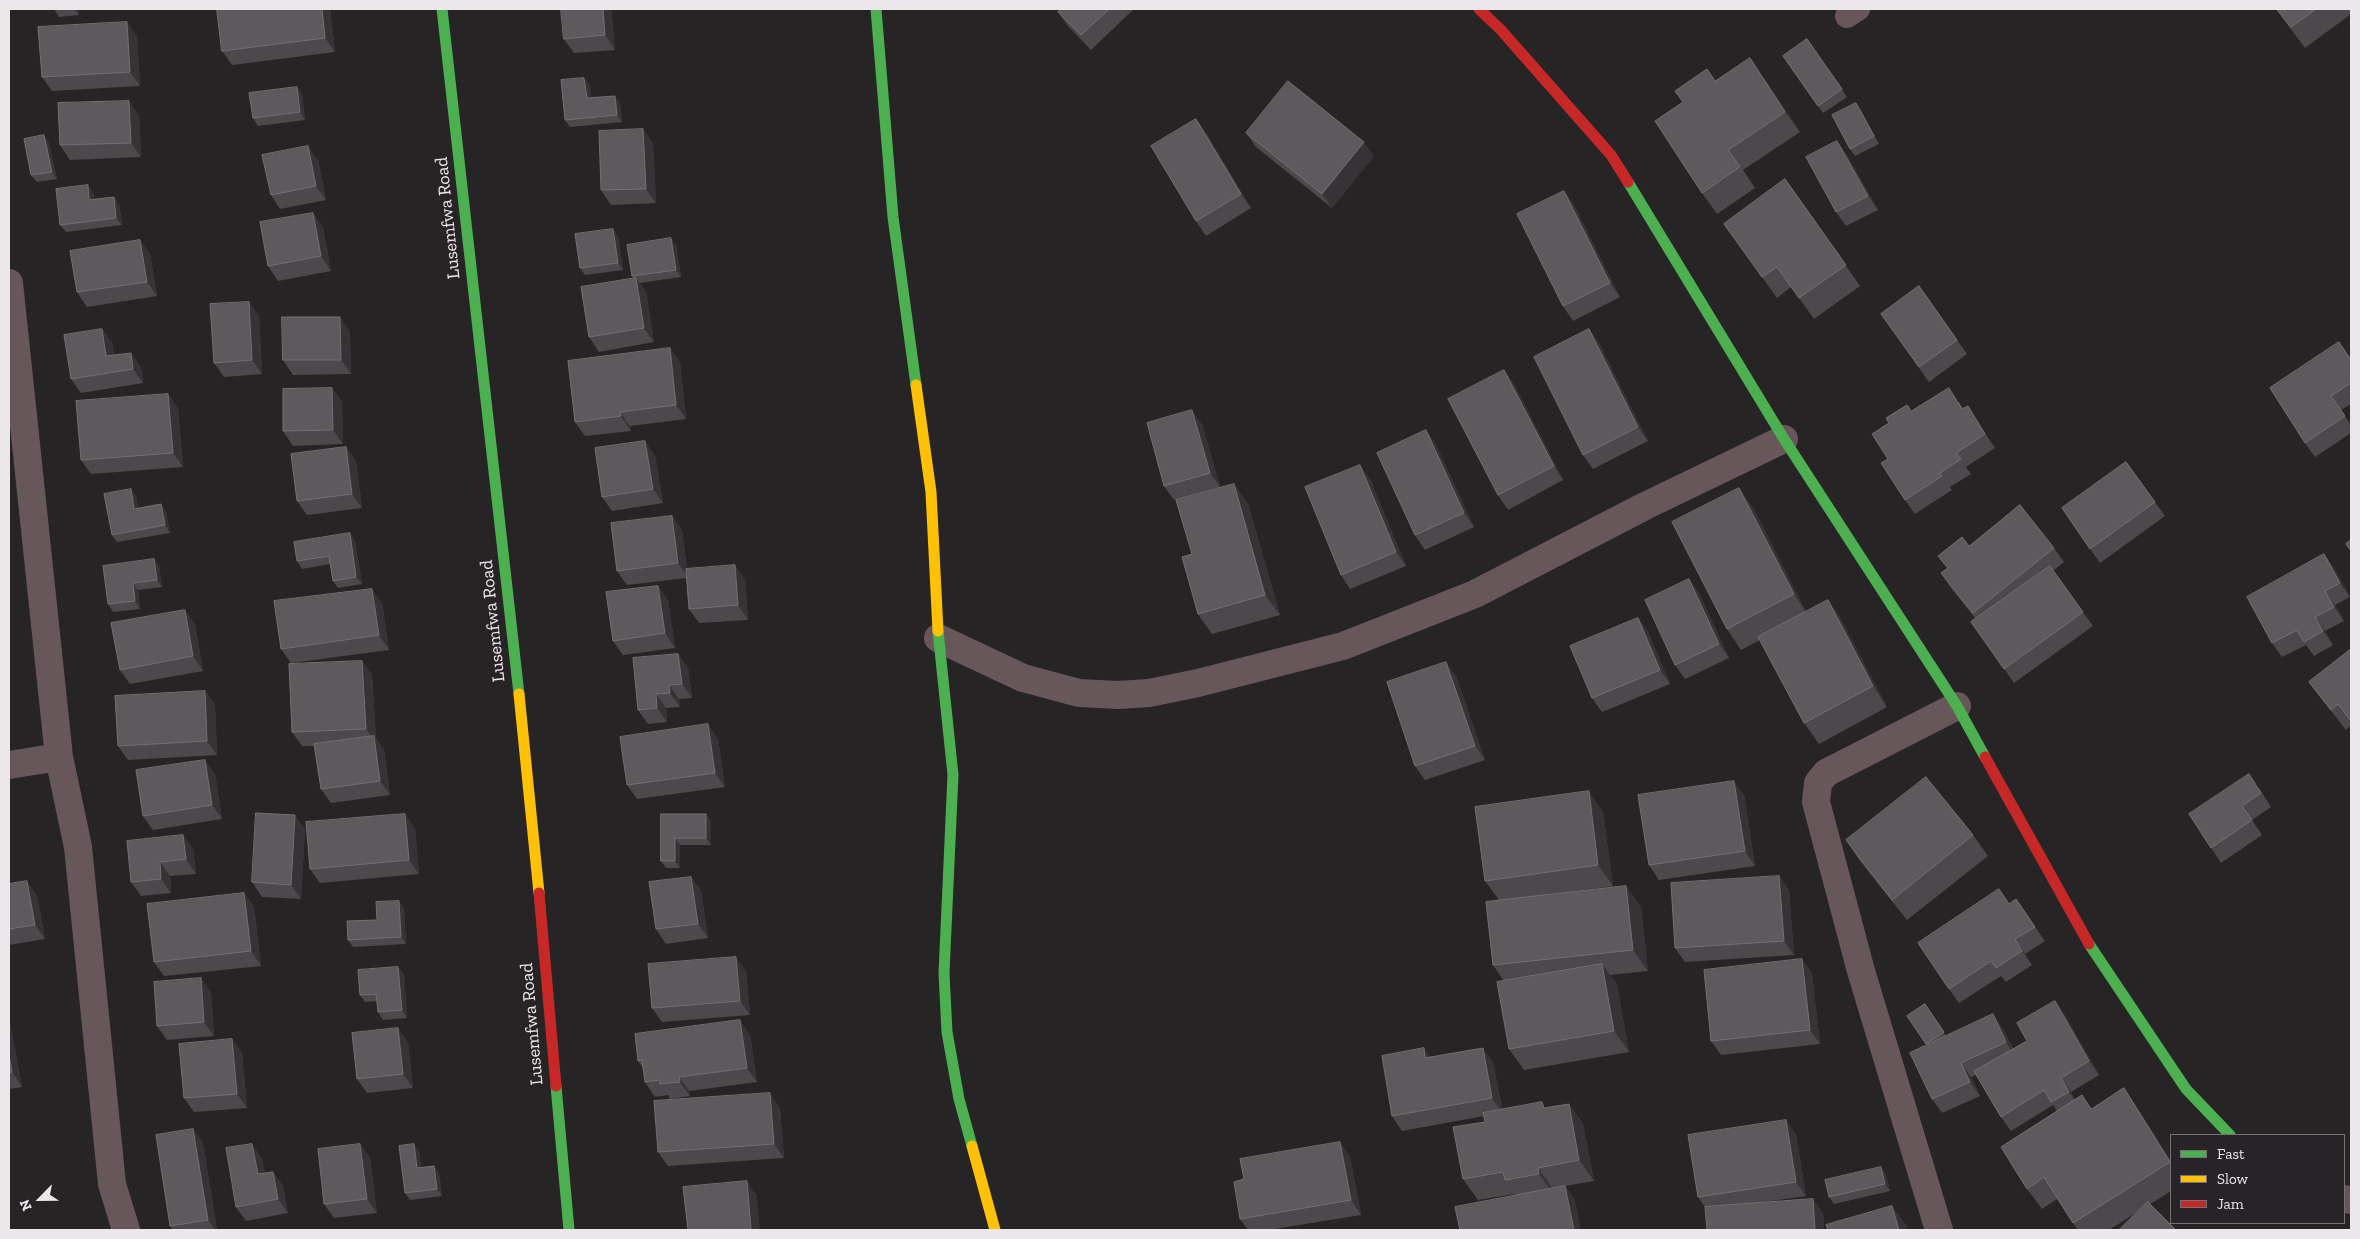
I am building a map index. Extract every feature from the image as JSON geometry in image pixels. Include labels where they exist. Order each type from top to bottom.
[{"type":"street","name":"Lusemfwa Road","points":[[442,9],[527,766],[569,1230]]},
{"type":"street","points":[[876,9],[893,216],[931,492],[938,638],[953,775],[944,973],[947,1032],[959,1099],[995,1230]]},
{"type":"street","points":[[1480,9],[1501,30],[1611,155],[1784,439],[1956,706],[2097,958],[2186,1089],[2229,1134]]},
{"type":"street","points":[[9,284],[58,757],[78,847],[112,1184],[126,1230]]},
{"type":"street","points":[[938,638],[1023,678],[1080,693],[1118,695],[1149,693],[1198,683],[1343,646],[1475,594],[1646,506],[1784,439]]},
{"type":"street","points":[[1939,1230],[1861,971],[1816,802],[1818,783],[1826,773],[1956,706]]},
{"type":"street","points":[[9,765],[58,757]]},
{"type":"building","points":[[217,9],[322,9],[325,38],[222,51]]},
{"type":"building","points":[[561,9],[603,9],[605,35],[564,39]]},
{"type":"building","points":[[1062,9],[1109,9],[1081,35],[1058,12]]},
{"type":"building","points":[[2277,9],[2316,9],[2291,27]]},
{"type":"building","points":[[127,22],[130,72],[42,77],[38,27]]},
{"type":"building","points":[[1807,39],[1842,89],[1818,106],[1783,56]]},
{"type":"building","points":[[1750,58],[1785,112],[1728,150],[1740,167],[1702,193],[1655,121],[1683,102],[1675,91],[1707,69],[1715,81]]},
{"type":"building","points":[[584,78],[587,98],[615,96],[617,115],[565,120],[561,80]]},
{"type":"building","points":[[1288,81],[1364,142],[1322,194],[1246,133]]},
{"type":"building","points":[[297,87],[300,112],[253,118],[249,93]]},
{"type":"building","points":[[129,101],[131,143],[60,145],[58,103]]},
{"type":"building","points":[[1856,103],[1874,136],[1850,149],[1832,115]]},
{"type":"building","points":[[1196,119],[1241,194],[1196,221],[1151,146]]},
{"type":"building","points":[[643,129],[646,189],[601,190],[599,131]]},
{"type":"building","points":[[44,135],[52,172],[31,175],[24,139]]},
{"type":"building","points":[[1837,141],[1868,196],[1836,212],[1806,157]]},
{"type":"building","points":[[308,146],[316,186],[271,195],[262,155]]},
{"type":"building","points":[[1785,179],[1846,265],[1799,298],[1777,267],[1762,277],[1724,224]]},
{"type":"building","points":[[88,185],[89,200],[114,197],[116,218],[60,225],[56,189]]},
{"type":"building","points":[[1564,191],[1610,283],[1563,306],[1517,214]]},
{"type":"building","points":[[313,213],[321,256],[268,266],[260,222]]},
{"type":"building","points":[[613,229],[618,263],[580,268],[575,234]]},
{"type":"building","points":[[671,238],[676,270],[632,276],[627,245]]},
{"type":"building","points":[[140,240],[147,282],[77,292],[70,251]]},
{"type":"building","points":[[636,278],[644,328],[589,337],[581,287]]},
{"type":"building","points":[[1919,286],[1957,340],[1919,367],[1881,314]]},
{"type":"building","points":[[249,302],[252,360],[214,363],[210,304]]},
{"type":"building","points":[[282,317],[340,317],[341,360],[283,360]]},
{"type":"building","points":[[102,329],[106,356],[131,353],[133,369],[71,379],[64,335]]},
{"type":"building","points":[[1589,329],[1638,427],[1583,455],[1534,357]]},
{"type":"building","points":[[2339,342],[2351,360],[2351,383],[2331,396],[2345,416],[2305,443],[2270,388]]},
{"type":"building","points":[[670,348],[676,405],[620,412],[621,416],[575,422],[568,361]]},
{"type":"building","points":[[1504,370],[1554,466],[1498,495],[1448,399]]},
{"type":"building","points":[[332,388],[333,430],[283,431],[283,389]]},
{"type":"building","points":[[1949,388],[1962,409],[1968,406],[1985,434],[1956,453],[1961,459],[1940,473],[1942,476],[1905,500],[1881,463],[1888,459],[1872,434],[1889,423],[1886,418],[1907,405],[1911,411]]},
{"type":"building","points":[[168,394],[173,453],[81,460],[76,401]]},
{"type":"building","points":[[1192,410],[1210,473],[1164,486],[1147,423]]},
{"type":"building","points":[[1426,430],[1464,513],[1415,535],[1377,453]]},
{"type":"building","points":[[645,441],[653,489],[602,497],[595,448]]},
{"type":"building","points":[[346,447],[352,494],[297,501],[291,454]]},
{"type":"building","points":[[2126,462],[2155,502],[2090,549],[2062,508]]},
{"type":"building","points":[[1360,465],[1396,552],[1341,575],[1305,487]]},
{"type":"building","points":[[1234,484],[1265,595],[1198,614],[1182,557],[1192,554],[1176,500]]},
{"type":"building","points":[[1739,488],[1794,594],[1727,629],[1672,522]]},
{"type":"building","points":[[131,489],[134,509],[161,504],[165,525],[112,535],[104,494]]},
{"type":"building","points":[[2020,505],[2054,548],[1973,613],[1941,573],[1948,568],[1938,556],[1962,537],[1969,546]]},
{"type":"building","points":[[672,516],[678,563],[617,571],[611,523]]},
{"type":"building","points":[[350,533],[356,577],[333,581],[329,556],[297,561],[294,542]]},
{"type":"building","points":[[2351,540],[2351,551],[2346,544]]},
{"type":"building","points":[[2324,554],[2340,583],[2325,591],[2334,607],[2315,617],[2323,631],[2304,642],[2297,630],[2272,643],[2247,597]]},
{"type":"building","points":[[154,559],[157,580],[133,583],[135,601],[108,604],[103,566]]},
{"type":"building","points":[[735,565],[738,605],[689,609],[686,569]]},
{"type":"building","points":[[2050,566],[2083,612],[2004,669],[1971,622]]},
{"type":"building","points":[[1689,579],[1719,644],[1675,665],[1645,600]]},
{"type":"building","points":[[658,586],[665,633],[613,641],[606,592]]},
{"type":"building","points":[[372,589],[379,635],[281,649],[274,601]]},
{"type":"building","points":[[1828,600],[1873,686],[1804,723],[1758,637]]},
{"type":"building","points":[[185,610],[193,656],[120,670],[111,623]]},
{"type":"building","points":[[1638,618],[1660,670],[1592,698],[1570,646]]},
{"type":"building","points":[[2351,649],[2351,721],[2338,704],[2331,710],[2309,682]]},
{"type":"building","points":[[678,654],[682,684],[669,685],[670,693],[656,694],[657,708],[638,710],[633,658]]},
{"type":"building","points":[[362,661],[366,729],[292,732],[289,664]]},
{"type":"building","points":[[1446,662],[1475,746],[1415,766],[1387,682]]},
{"type":"building","points":[[205,691],[207,741],[118,746],[115,696]]},
{"type":"building","points":[[708,724],[715,773],[627,785],[620,737]]},
{"type":"building","points":[[374,736],[380,781],[321,789],[314,744]]},
{"type":"building","points":[[205,760],[212,805],[143,816],[136,770]]},
{"type":"building","points":[[2249,774],[2261,793],[2242,806],[2252,820],[2211,848],[2189,814]]},
{"type":"building","points":[[1926,777],[1973,835],[1892,900],[1846,840]]},
{"type":"building","points":[[1734,781],[1745,851],[1649,865],[1638,795]]},
{"type":"building","points":[[1589,791],[1598,865],[1485,881],[1475,807]]},
{"type":"building","points":[[256,813],[295,815],[291,885],[252,882]]},
{"type":"building","points":[[405,814],[409,860],[310,869],[306,822]]},
{"type":"building","points":[[661,814],[706,814],[706,838],[675,838],[675,861],[661,861]]},
{"type":"building","points":[[183,835],[186,859],[160,862],[161,879],[131,882],[127,841]]},
{"type":"building","points":[[1779,876],[1784,941],[1675,948],[1671,883]]},
{"type":"building","points":[[691,877],[698,924],[656,929],[649,882]]},
{"type":"building","points":[[27,881],[35,925],[9,929],[9,884]]},
{"type":"building","points":[[1626,886],[1633,950],[1493,965],[1486,902]]},
{"type":"building","points":[[1999,889],[2009,904],[2016,899],[2035,927],[2015,939],[2022,951],[1996,968],[1991,961],[1949,989],[1918,943]]},
{"type":"building","points":[[244,893],[251,951],[154,962],[147,904]]},
{"type":"building","points":[[399,901],[401,937],[348,940],[347,921],[377,920],[376,902]]},
{"type":"building","points":[[736,957],[740,1001],[652,1008],[648,964]]},
{"type":"building","points":[[1802,959],[1810,1030],[1711,1041],[1704,970]]},
{"type":"building","points":[[1602,964],[1614,1031],[1509,1049],[1497,982]]},
{"type":"building","points":[[398,967],[402,1010],[378,1012],[376,994],[360,995],[358,970]]},
{"type":"building","points":[[201,978],[204,1022],[157,1026],[154,982]]},
{"type":"building","points":[[2055,1001],[2089,1061],[2061,1078],[2069,1092],[2051,1102],[2044,1090],[2001,1117],[1974,1071],[2027,1041],[2017,1023]]},
{"type":"building","points":[[1925,1004],[1944,1032],[1926,1044],[1907,1016]]},
{"type":"building","points":[[1993,1014],[2006,1042],[1961,1063],[1970,1082],[1932,1099],[1910,1053]]},
{"type":"building","points":[[740,1020],[747,1068],[679,1077],[680,1082],[660,1084],[660,1080],[645,1082],[642,1060],[638,1061],[635,1034]]},
{"type":"building","points":[[398,1028],[403,1074],[357,1079],[352,1033]]},
{"type":"building","points":[[232,1039],[237,1094],[184,1098],[179,1044]]},
{"type":"building","points":[[1424,1048],[1425,1058],[1483,1048],[1492,1098],[1392,1116],[1382,1056]]},
{"type":"building","points":[[9,1055],[12,1072],[9,1073]]},
{"type":"building","points":[[2124,1088],[2170,1162],[2073,1223],[2044,1177],[2027,1189],[2001,1147],[2082,1095],[2091,1109]]},
{"type":"building","points":[[770,1093],[774,1144],[658,1152],[654,1101]]},
{"type":"building","points":[[1542,1102],[1544,1108],[1569,1104],[1579,1160],[1538,1168],[1539,1174],[1505,1180],[1503,1172],[1463,1179],[1453,1127],[1485,1122],[1483,1113]]},
{"type":"building","points":[[1786,1120],[1796,1182],[1698,1197],[1688,1135]]},
{"type":"building","points":[[193,1129],[208,1220],[170,1226],[156,1135]]},
{"type":"building","points":[[1340,1142],[1351,1200],[1240,1219],[1234,1182],[1244,1179],[1240,1159]]},
{"type":"building","points":[[252,1144],[258,1174],[273,1172],[278,1199],[236,1207],[226,1148]]},
{"type":"building","points":[[360,1144],[367,1199],[324,1204],[318,1149]]},
{"type":"building","points":[[414,1144],[417,1168],[434,1166],[437,1189],[405,1193],[399,1146]]},
{"type":"building","points":[[1881,1167],[1885,1184],[1829,1197],[1825,1180]]},
{"type":"building","points":[[747,1181],[751,1229],[688,1230],[683,1187]]},
{"type":"building","points":[[1565,1186],[1574,1230],[1460,1230],[1455,1207]]},
{"type":"building","points":[[1813,1199],[1815,1230],[1707,1230],[1705,1207]]},
{"type":"building","points":[[2148,1202],[2176,1230],[2119,1230]]},
{"type":"building","points":[[1892,1206],[1899,1230],[1828,1230],[1826,1225]]},
{"type":"traffic: fast","points":[[442,9],[519,694]]},
{"type":"traffic: fast","points":[[876,9],[893,217],[916,385]]},
{"type":"traffic: fast","points":[[1628,182],[1784,439],[1957,706],[1985,757]]},
{"type":"traffic: fast","points":[[938,631],[953,775],[944,973],[947,1032],[959,1099],[972,1146]]},
{"type":"traffic: fast","points":[[2089,944],[2186,1089],[2229,1134]]},
{"type":"traffic: fast","points":[[556,1086],[569,1230]]},
{"type":"traffic: slow","points":[[916,385],[931,492],[938,631]]},
{"type":"traffic: slow","points":[[519,694],[539,893]]},
{"type":"traffic: slow","points":[[972,1146],[995,1230]]},
{"type":"traffic: jam","points":[[1479,9],[1501,30],[1611,155],[1628,182]]},
{"type":"traffic: jam","points":[[1985,757],[2089,944]]},
{"type":"traffic: jam","points":[[539,893],[556,1086]]}]
